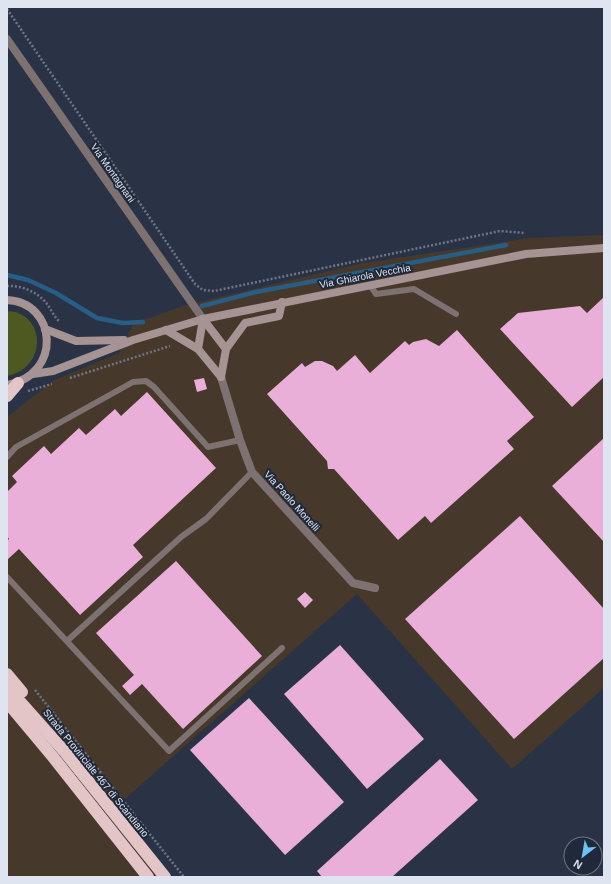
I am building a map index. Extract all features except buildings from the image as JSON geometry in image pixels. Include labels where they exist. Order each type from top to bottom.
[{"type":"highway","points":[[7,396],[12,384]]},
{"type":"highway","points":[[7,674],[56,732],[58,754]]},
{"type":"highway","name":"Strada Provinciale 467 di Scandiano","points":[[7,687],[148,877]]},
{"type":"highway","name":"Strada Provinciale 467 di Scandiano","points":[[7,702],[58,754],[165,877]]},
{"type":"highway","points":[[7,707],[58,754]]},
{"type":"street","name":"Via Montagnani","points":[[7,39],[203,319]]},
{"type":"street","name":"Via Ghiarola Vecchia","points":[[12,384],[33,374],[53,370],[133,340],[203,319],[526,254],[604,248]]},
{"type":"street","name":"Via Ghiarola Vecchia","points":[[7,300],[22,304],[32,310],[40,319],[45,329],[47,345],[46,353],[39,368],[33,374]]},
{"type":"street","points":[[221,377],[226,349],[245,323],[278,316],[282,302]]},
{"type":"street","points":[[198,349],[203,319]]},
{"type":"street","points":[[203,319],[226,349]]},
{"type":"street","name":"Via Ghiarola Vecchia","points":[[45,329],[76,341],[133,340]]},
{"type":"street","points":[[166,330],[198,349],[221,377]]},
{"type":"street","name":"Via Paolo Monelli","points":[[221,377],[240,440],[252,472],[354,583],[375,588]]},
{"type":"lane","points":[[370,285],[376,294],[414,288],[456,314]]},
{"type":"lane","points":[[7,456],[16,447],[134,382],[146,382],[154,387],[208,447],[240,440]]},
{"type":"lane","points":[[67,641],[181,537],[206,519],[252,472]]},
{"type":"lane","points":[[7,577],[169,751],[282,648]]},
{"type":"path","points":[[7,9],[195,284],[203,290],[214,291],[500,231],[525,233]]},
{"type":"path","points":[[7,286],[26,288],[36,294],[46,302],[62,324]]},
{"type":"path","points":[[69,378],[170,346]]},
{"type":"path","points":[[27,392],[55,383]]},
{"type":"path","points":[[33,688],[184,877]]},
{"type":"shaded area","points":[[604,235],[604,688],[512,769],[357,594],[109,813],[161,877],[7,877],[7,417],[54,380],[119,353],[133,324],[186,305],[363,263],[530,238]]},
{"type":"green space","points":[[7,311],[20,314],[29,320],[35,330],[37,340],[35,352],[30,362],[21,371],[7,376]]},
{"type":"waterway","points":[[202,306],[256,292],[506,245]]},
{"type":"waterway","points":[[7,275],[28,280],[56,293],[97,318],[123,323],[143,322]]}]
